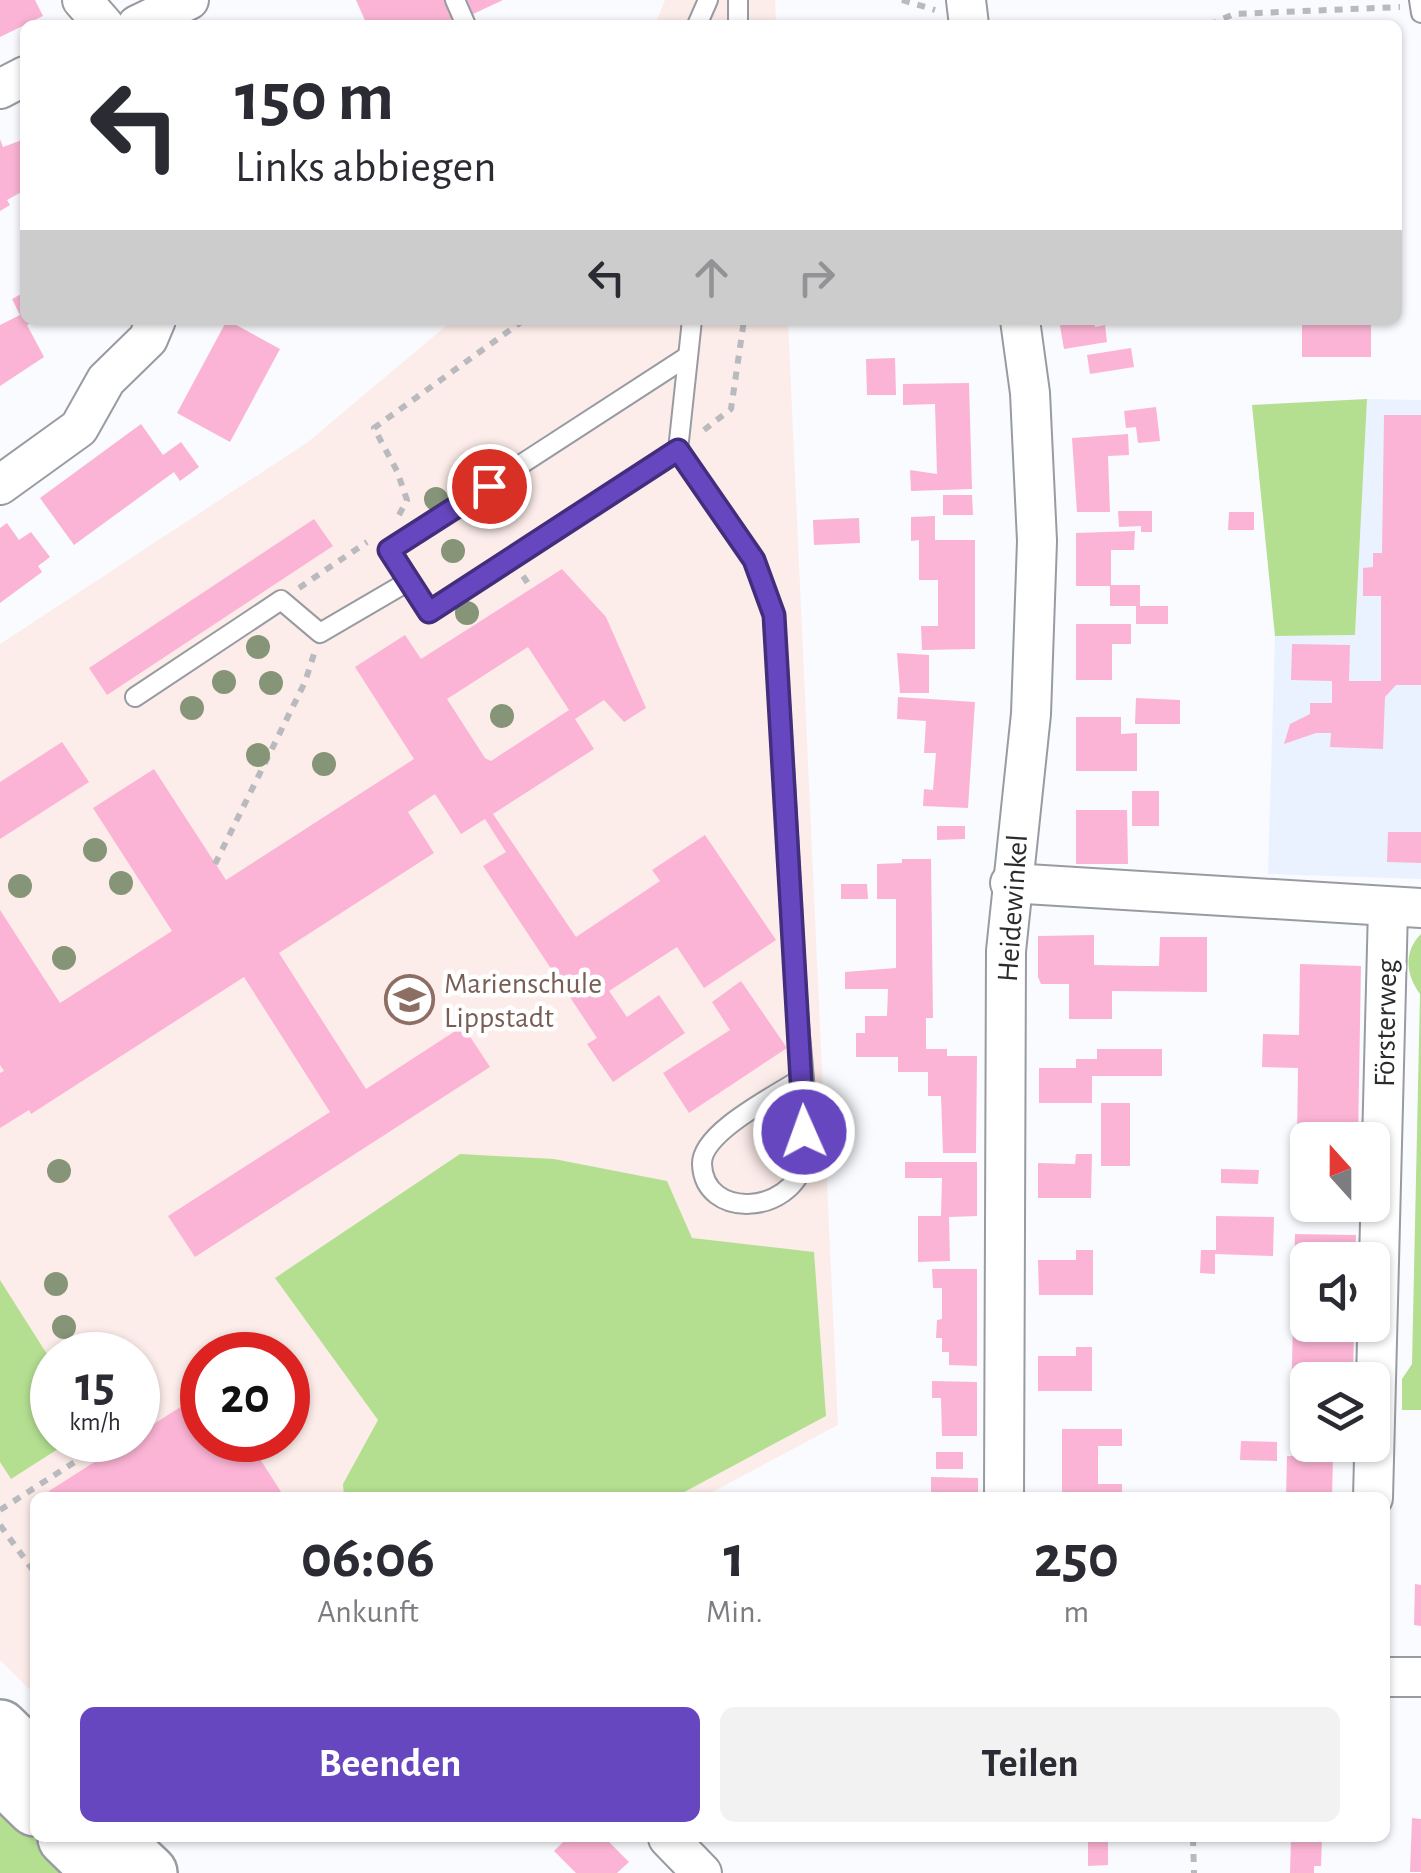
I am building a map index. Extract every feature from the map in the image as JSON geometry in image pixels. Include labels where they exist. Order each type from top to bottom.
[{"type":"main road","points":[[0,1728],[30,1757]]},
{"type":"main road","points":[[0,1774],[30,1803]]},
{"type":"main road","points":[[70,1842],[102,1873]]},
{"type":"main road","points":[[116,1842],[149,1873]]},
{"type":"street","points":[[82,0],[100,20]]},
{"type":"street","points":[[147,20],[189,0]]},
{"type":"street","points":[[0,485],[79,428],[106,380],[148,339],[154,325]]},
{"type":"street","name":"Heidewinkel","points":[[1004,1492],[1010,883],[1032,714],[1037,540],[1030,393],[1021,325]]},
{"type":"street","name":"Försterweg","points":[[1010,883],[1404,908],[1374,1492]]},
{"type":"street","points":[[1390,1676],[1421,1677]]},
{"type":"street","points":[[672,1842],[702,1873]]},
{"type":"lane","points":[[691,325],[678,450],[754,560],[774,615],[802,1078],[806,1159],[787,1192],[756,1206],[724,1198],[709,1184],[702,1166],[704,1147],[718,1133],[802,1078]]},
{"type":"lane","points":[[678,450],[429,612],[389,550],[688,356]]},
{"type":"lane","points":[[135,697],[281,600],[320,634],[409,580]]},
{"type":"path","points":[[902,0],[927,9]]},
{"type":"path","points":[[1220,20],[1234,14],[1420,6]]},
{"type":"path","points":[[394,524],[406,500],[398,471],[374,428],[517,325]]},
{"type":"path","points":[[678,450],[730,409],[743,325]]},
{"type":"path","points":[[281,600],[378,535]]},
{"type":"path","points":[[215,864],[305,682],[320,634]]},
{"type":"path","points":[[0,1510],[74,1462]]},
{"type":"path","points":[[0,1525],[30,1566]]},
{"type":"path","points":[[1193,1842],[1194,1873]]},
{"type":"shaded area","points":[[665,0],[775,0],[776,20],[657,20]]},
{"type":"shaded area","name":"Marienschule Lippstadt","points":[[447,325],[788,325],[838,1425],[712,1492],[30,1492],[30,1690],[0,1660],[0,644],[308,442]]},
{"type":"shaded area","points":[[1367,399],[1421,400],[1421,879],[1268,874],[1275,636],[1355,635]]},
{"type":"green space","points":[[1367,399],[1355,635],[1275,636],[1252,405]]},
{"type":"green space","points":[[1421,934],[1421,1410],[1402,1410],[1402,1379],[1412,1364],[1420,994],[1408,964],[1411,948]]},
{"type":"green space","points":[[460,1154],[554,1159],[667,1181],[692,1238],[814,1252],[826,1416],[684,1492],[344,1492],[343,1484],[378,1420],[275,1278]]},
{"type":"green space","points":[[0,1280],[33,1332],[30,1462],[38,1462],[11,1479],[0,1462]]},
{"type":"green space","points":[[0,1798],[30,1828],[30,1842],[45,1842],[76,1873],[0,1873]]},
{"type":"building","points":[[0,0],[35,0],[43,16],[20,20],[20,27],[0,37]]},
{"type":"building","points":[[356,0],[447,0],[455,18],[451,20],[365,20]]},
{"type":"building","points":[[464,0],[503,0],[471,15]]},
{"type":"building","points":[[0,139],[3,147],[20,141],[20,193],[7,200],[10,205],[0,211]]},
{"type":"building","points":[[20,295],[20,315],[12,299]]},
{"type":"building","points":[[20,315],[20,325],[27,325],[44,357],[0,386],[0,325]]},
{"type":"building","points":[[224,325],[236,325],[280,349],[230,442],[177,413]]},
{"type":"building","points":[[1060,325],[1105,325],[1107,342],[1064,349]]},
{"type":"building","points":[[1302,325],[1371,325],[1371,357],[1302,357]]},
{"type":"building","points":[[1131,348],[1134,367],[1090,374],[1087,355]]},
{"type":"building","points":[[895,358],[896,395],[867,395],[866,359]]},
{"type":"building","points":[[969,383],[972,489],[911,491],[910,470],[937,474],[935,404],[903,405],[903,384]]},
{"type":"building","points":[[1156,407],[1160,441],[1138,443],[1136,427],[1126,428],[1124,411]]},
{"type":"building","points":[[1384,415],[1421,415],[1421,685],[1396,685],[1385,697],[1383,749],[1330,747],[1331,733],[1316,733],[1284,744],[1290,724],[1310,714],[1310,703],[1332,703],[1332,681],[1291,680],[1292,644],[1350,645],[1349,681],[1381,681],[1381,596],[1363,596],[1363,568],[1373,567],[1373,553],[1382,553]]},
{"type":"building","points":[[141,424],[163,455],[181,442],[199,467],[180,481],[174,472],[74,545],[40,498]]},
{"type":"building","points":[[1128,434],[1129,455],[1108,456],[1110,512],[1077,512],[1072,438]]},
{"type":"building","points":[[943,495],[972,495],[973,515],[943,515]]},
{"type":"building","points":[[1118,511],[1152,511],[1152,532],[1141,532],[1141,526],[1119,527]]},
{"type":"building","points":[[1229,512],[1254,512],[1254,530],[1228,530]]},
{"type":"building","points":[[935,516],[935,540],[975,540],[975,649],[922,650],[921,626],[938,626],[938,580],[919,580],[919,540],[911,541],[911,517]]},
{"type":"building","points":[[859,518],[860,543],[814,545],[813,520]]},
{"type":"building","points":[[314,519],[333,546],[107,695],[89,668]]},
{"type":"building","points":[[7,523],[19,540],[31,532],[50,557],[38,566],[42,572],[0,603],[0,528]]},
{"type":"building","points":[[1135,531],[1134,550],[1111,550],[1111,585],[1140,585],[1140,606],[1168,606],[1168,624],[1136,624],[1136,606],[1110,606],[1110,586],[1076,586],[1076,533]]},
{"type":"building","points":[[562,569],[606,617],[646,708],[624,722],[604,700],[575,719],[594,749],[493,814],[576,937],[660,881],[652,870],[705,835],[776,940],[704,988],[677,947],[609,991],[627,1017],[659,995],[685,1033],[613,1082],[587,1044],[597,1038],[483,866],[506,852],[485,819],[461,834],[435,794],[408,812],[434,853],[279,953],[366,1089],[463,1026],[490,1067],[195,1257],[168,1216],[330,1112],[244,977],[31,1114],[29,1110],[0,1128],[0,1073],[4,1071],[0,1065],[0,910],[60,1003],[172,931],[93,808],[154,769],[226,880],[414,759],[355,667],[405,635],[421,659]],"holes":[[[528,647],[569,710],[491,761],[485,758],[447,699]]]},
{"type":"building","points":[[1076,624],[1131,624],[1131,644],[1112,644],[1112,680],[1076,680]]},
{"type":"building","points":[[897,653],[929,655],[929,693],[900,693]]},
{"type":"building","points":[[898,697],[975,702],[968,808],[923,806],[924,789],[933,790],[936,753],[924,753],[926,721],[897,719]]},
{"type":"building","points":[[1136,698],[1180,700],[1180,724],[1135,724]]},
{"type":"building","points":[[1076,717],[1121,717],[1121,734],[1137,733],[1137,771],[1076,771]]},
{"type":"building","points":[[62,742],[89,782],[0,839],[0,782]]},
{"type":"building","points":[[1132,791],[1159,791],[1159,826],[1132,826]]},
{"type":"building","points":[[1076,810],[1127,810],[1128,864],[1076,864]]},
{"type":"building","points":[[937,826],[965,826],[965,839],[937,840]]},
{"type":"building","points":[[1388,832],[1421,832],[1421,863],[1387,862]]},
{"type":"building","points":[[902,859],[931,859],[933,1018],[926,1018],[926,1049],[947,1049],[947,1056],[977,1056],[976,1153],[943,1153],[941,1096],[928,1096],[928,1072],[898,1072],[898,1057],[856,1057],[856,1033],[865,1033],[865,1016],[887,1016],[888,989],[845,989],[845,972],[896,968],[896,899],[877,899],[877,864],[902,863]]},
{"type":"building","points":[[841,884],[867,884],[868,899],[841,899]]},
{"type":"building","points":[[1094,935],[1094,965],[1145,966],[1159,966],[1160,937],[1207,937],[1207,992],[1112,991],[1112,1019],[1069,1019],[1069,984],[1041,984],[1038,977],[1038,936]]},
{"type":"building","points":[[1300,964],[1361,966],[1358,1122],[1297,1122],[1298,1068],[1262,1067],[1263,1034],[1299,1035]]},
{"type":"building","points":[[741,981],[787,1048],[689,1113],[663,1073],[730,1030],[712,1002]]},
{"type":"building","points":[[1097,1049],[1162,1049],[1162,1076],[1092,1076],[1092,1103],[1039,1103],[1039,1068],[1076,1068],[1076,1059],[1097,1059]]},
{"type":"building","points":[[1101,1103],[1130,1103],[1130,1166],[1101,1166]]},
{"type":"building","points":[[1076,1154],[1092,1154],[1091,1198],[1038,1198],[1038,1163],[1075,1164]]},
{"type":"building","points":[[905,1162],[977,1162],[977,1216],[949,1217],[950,1261],[918,1262],[918,1216],[941,1216],[942,1178],[905,1178]]},
{"type":"building","points":[[1221,1169],[1259,1170],[1258,1184],[1221,1183]]},
{"type":"building","points":[[1216,1216],[1274,1217],[1273,1256],[1215,1254],[1215,1274],[1200,1273],[1201,1250],[1216,1250]]},
{"type":"building","points":[[1295,1234],[1356,1235],[1356,1242],[1295,1242]]},
{"type":"building","points":[[1076,1250],[1093,1250],[1093,1295],[1039,1295],[1038,1260],[1076,1260]]},
{"type":"building","points":[[932,1269],[977,1269],[977,1366],[949,1365],[949,1352],[942,1352],[942,1338],[936,1338],[937,1320],[942,1319],[942,1288],[933,1288]]},
{"type":"building","points":[[1293,1342],[1354,1342],[1353,1362],[1292,1362]]},
{"type":"building","points":[[1076,1347],[1092,1347],[1092,1391],[1038,1391],[1038,1356],[1076,1356]]},
{"type":"building","points":[[932,1381],[977,1382],[977,1436],[942,1436],[941,1398],[932,1398]]},
{"type":"building","points":[[180,1407],[180,1462],[262,1462],[281,1492],[50,1492],[94,1462],[160,1462],[160,1420]]},
{"type":"building","points":[[1062,1429],[1122,1429],[1122,1446],[1098,1446],[1098,1484],[1122,1484],[1122,1492],[1062,1492]]},
{"type":"building","points":[[1241,1441],[1277,1442],[1277,1461],[1240,1460]]},
{"type":"building","points":[[936,1452],[963,1452],[963,1469],[936,1469]]},
{"type":"building","points":[[1287,1456],[1290,1462],[1333,1462],[1332,1492],[1286,1492]]},
{"type":"building","points":[[931,1477],[978,1478],[978,1492],[931,1492]]},
{"type":"building","points":[[1415,1584],[1421,1585],[1421,1626],[1414,1625]]},
{"type":"building","points":[[1412,1818],[1421,1819],[1421,1872],[1410,1872]]},
{"type":"building","points":[[563,1842],[609,1842],[629,1862],[617,1873],[576,1873],[554,1851]]},
{"type":"building","points":[[1088,1842],[1108,1842],[1108,1865],[1088,1866]]},
{"type":"building","points":[[1291,1842],[1322,1842],[1321,1866],[1314,1866],[1314,1873],[1290,1873]]},
{"type":"place","name":"Marienschule Lippstadt","points":[[409,1000]]},
{"type":"route","points":[[489,486],[389,550],[429,612],[678,450],[718,514],[754,560],[774,615],[804,1132]]}]
